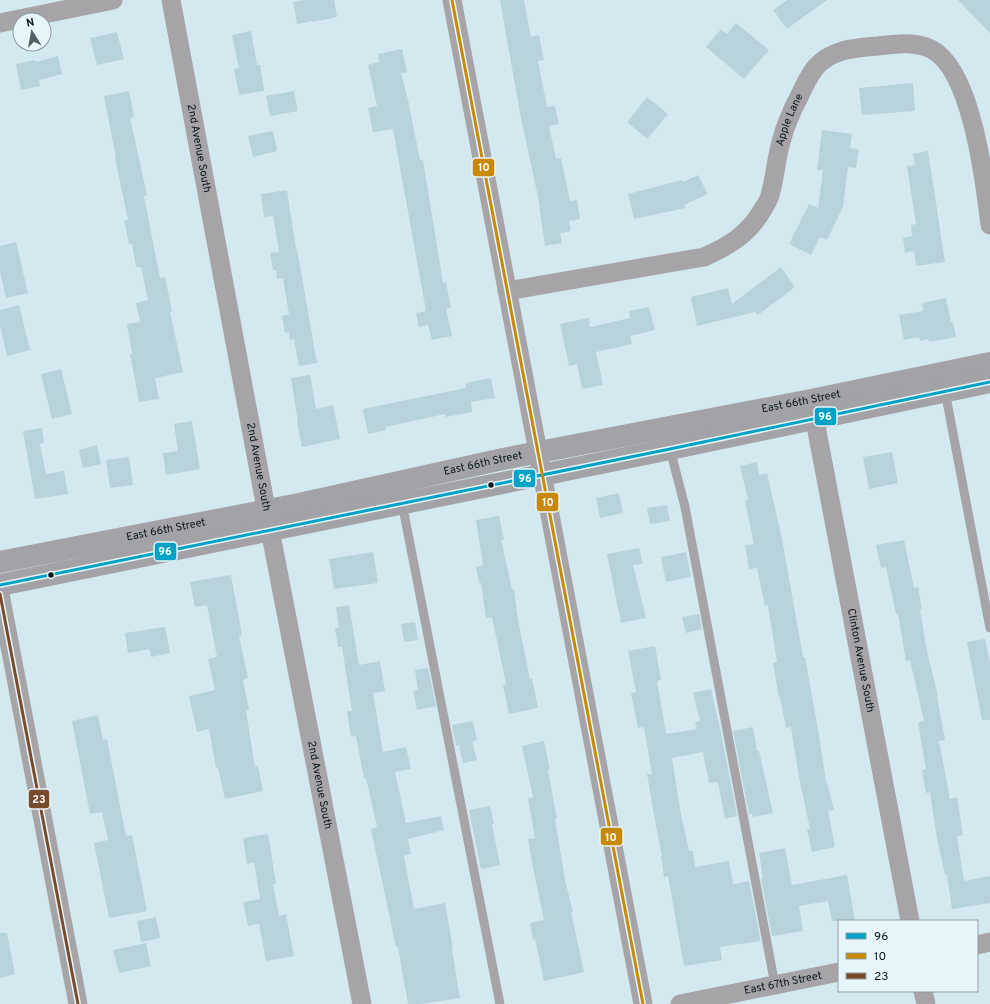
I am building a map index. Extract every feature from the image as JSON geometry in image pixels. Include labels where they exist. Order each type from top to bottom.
[{"type":"main road","name":"East 66th Street","points":[[0,585],[269,520],[299,504],[542,475],[776,426],[812,410],[990,364]]},
{"type":"main road","name":"East 66th Street","points":[[400,493],[503,459],[538,452],[944,391],[990,382]]},
{"type":"main road","name":"East 66th Street","points":[[0,562],[231,517],[269,520]]},
{"type":"street","points":[[0,24],[113,0]]},
{"type":"street","name":"2nd Avenue South","points":[[171,0],[362,1004]]},
{"type":"street","points":[[452,0],[643,1004]]},
{"type":"street","name":"Apple Lane","points":[[507,290],[704,257],[724,248],[743,235],[758,218],[770,198],[780,142],[791,112],[806,83],[815,68],[828,57],[843,50],[899,43],[916,44],[932,50],[947,62],[956,77],[974,126],[984,177],[990,225]]},
{"type":"street","name":"Clinton Avenue South","points":[[812,410],[910,920]]},
{"type":"street","points":[[0,594],[78,1004]]},
{"type":"street","points":[[978,945],[990,942]]},
{"type":"street","name":"East 67th Street","points":[[680,1004],[838,972]]},
{"type":"street","points":[[923,992],[926,1004]]},
{"type":"lane","points":[[944,391],[990,628]]},
{"type":"lane","points":[[670,449],[685,507],[775,985]]},
{"type":"lane","points":[[400,493],[500,1004]]},
{"type":"building","points":[[305,0],[334,0],[337,17],[297,24],[293,2]]},
{"type":"building","points":[[500,0],[524,0],[531,37],[539,35],[544,60],[538,61],[547,107],[555,106],[559,124],[549,126],[556,159],[561,158],[570,201],[577,200],[580,219],[569,221],[571,231],[560,233],[562,243],[545,246],[538,197],[520,113]]},
{"type":"building","points":[[787,0],[827,0],[787,29],[773,10]]},
{"type":"building","points":[[958,0],[990,0],[990,33]]},
{"type":"building","points":[[736,23],[769,50],[744,79],[706,47],[721,29],[727,34]]},
{"type":"building","points":[[251,31],[257,65],[260,65],[264,91],[239,95],[234,69],[239,68],[232,35]]},
{"type":"building","points":[[117,32],[124,59],[97,65],[90,38]]},
{"type":"building","points":[[402,49],[407,72],[401,73],[420,160],[423,160],[443,283],[446,282],[451,308],[446,309],[452,336],[432,340],[428,325],[419,327],[416,313],[426,311],[393,129],[373,132],[368,108],[377,106],[368,65],[379,62],[378,54]]},
{"type":"building","points":[[58,56],[62,74],[39,80],[40,86],[21,90],[16,64],[35,60],[36,62]]},
{"type":"building","points":[[913,83],[915,111],[862,115],[859,88]]},
{"type":"building","points":[[129,91],[134,117],[130,118],[147,195],[144,196],[160,278],[165,277],[172,311],[170,312],[183,372],[155,378],[159,399],[139,402],[130,354],[132,354],[127,324],[140,322],[136,303],[148,300],[141,267],[136,267],[132,244],[129,244],[124,220],[128,220],[104,96]]},
{"type":"building","points":[[294,91],[298,111],[270,116],[266,96]]},
{"type":"building","points":[[647,97],[668,114],[647,139],[627,122]]},
{"type":"building","points":[[822,130],[852,134],[850,148],[859,149],[856,168],[848,167],[843,207],[827,240],[820,237],[811,255],[789,244],[809,204],[818,208],[823,170],[817,170]]},
{"type":"building","points":[[273,131],[277,151],[253,157],[248,136]]},
{"type":"building","points":[[928,151],[945,262],[916,266],[914,251],[905,253],[903,238],[912,236],[911,225],[916,224],[907,166],[915,165],[913,154]]},
{"type":"building","points":[[698,175],[708,194],[684,205],[685,208],[634,219],[628,194],[682,180],[683,182]]},
{"type":"building","points":[[287,190],[296,249],[317,363],[299,366],[294,339],[290,340],[289,332],[285,333],[282,316],[289,314],[283,278],[277,279],[276,270],[273,270],[270,253],[279,252],[273,216],[264,217],[261,194]]},
{"type":"building","points":[[16,242],[28,293],[6,298],[0,272],[0,246]]},
{"type":"building","points":[[781,267],[795,287],[758,315],[755,312],[697,326],[691,297],[728,288],[732,304]]},
{"type":"building","points":[[946,298],[956,337],[929,342],[928,339],[920,341],[919,337],[904,340],[899,315],[923,311],[922,303]]},
{"type":"building","points":[[19,305],[30,350],[7,356],[0,325],[0,310]]},
{"type":"building","points":[[649,307],[655,330],[630,336],[632,344],[596,352],[603,385],[582,389],[577,364],[569,366],[560,324],[589,318],[590,327],[630,318],[629,311]]},
{"type":"building","points":[[61,369],[72,414],[52,419],[41,374]]},
{"type":"building","points":[[310,375],[316,409],[333,405],[340,439],[302,447],[291,378]]},
{"type":"building","points":[[491,378],[495,398],[471,402],[472,412],[446,417],[445,414],[386,427],[386,430],[368,434],[363,409],[466,388],[466,383]]},
{"type":"building","points":[[192,421],[200,469],[166,475],[163,453],[178,451],[174,424]]},
{"type":"building","points":[[42,428],[44,443],[40,444],[46,474],[64,471],[68,494],[35,499],[23,431]]},
{"type":"building","points":[[97,445],[101,464],[83,468],[79,450]]},
{"type":"building","points":[[892,452],[898,483],[869,489],[863,457]]},
{"type":"building","points":[[129,457],[133,485],[110,488],[106,460]]},
{"type":"building","points":[[757,462],[759,475],[767,473],[782,539],[803,657],[805,657],[826,782],[834,810],[828,811],[835,847],[812,852],[807,829],[810,829],[799,777],[791,727],[786,728],[780,697],[779,698],[773,663],[777,662],[768,605],[765,606],[757,568],[749,569],[745,545],[754,544],[745,501],[748,500],[740,466]]},
{"type":"building","points":[[619,493],[623,513],[600,518],[596,498]]},
{"type":"building","points":[[667,505],[670,521],[650,524],[647,508]]},
{"type":"building","points":[[499,516],[504,540],[501,540],[512,589],[514,589],[518,620],[530,679],[532,678],[538,708],[509,714],[503,685],[506,684],[492,617],[486,618],[481,583],[479,583],[476,567],[483,565],[476,520]]},
{"type":"building","points":[[904,540],[914,588],[918,587],[926,647],[938,696],[945,740],[939,741],[950,799],[957,797],[963,835],[957,836],[964,881],[990,876],[990,903],[952,909],[947,875],[945,875],[937,839],[930,792],[926,793],[922,770],[926,769],[918,722],[924,721],[910,660],[906,661],[898,614],[896,614],[886,567],[881,568],[876,545]]},
{"type":"building","points":[[639,548],[643,564],[633,565],[646,618],[621,623],[607,554]]},
{"type":"building","points":[[373,552],[378,583],[334,589],[329,559]]},
{"type":"building","points":[[686,552],[691,577],[666,582],[661,557]]},
{"type":"building","points":[[231,575],[242,635],[239,636],[248,678],[243,680],[249,710],[246,711],[255,767],[258,766],[263,791],[225,799],[218,768],[216,768],[209,729],[197,732],[189,696],[215,690],[208,659],[217,657],[207,605],[195,607],[190,582]]},
{"type":"building","points":[[349,605],[359,665],[380,661],[385,691],[373,693],[383,752],[406,747],[411,769],[395,772],[406,823],[441,816],[444,830],[408,839],[411,854],[404,856],[414,909],[445,903],[460,998],[422,1004],[408,1004],[398,947],[396,947],[371,829],[377,827],[366,778],[364,778],[356,736],[351,737],[347,711],[352,711],[342,647],[338,647],[335,628],[339,628],[336,607]]},
{"type":"building","points":[[699,614],[702,629],[686,633],[682,617]]},
{"type":"building","points":[[415,622],[418,640],[404,642],[401,624]]},
{"type":"building","points":[[165,627],[170,653],[151,657],[149,649],[128,653],[125,633]]},
{"type":"building","points":[[985,639],[990,662],[990,720],[982,720],[967,642]]},
{"type":"building","points":[[655,646],[661,680],[657,681],[666,734],[697,729],[695,722],[700,721],[693,693],[711,689],[737,816],[725,819],[718,782],[709,783],[703,752],[672,758],[680,809],[689,851],[693,851],[695,867],[729,861],[733,884],[749,881],[760,938],[760,941],[720,947],[722,960],[684,966],[668,876],[664,877],[662,856],[647,774],[652,774],[644,727],[638,728],[631,693],[636,692],[628,651]]},
{"type":"building","points":[[428,668],[436,706],[417,710],[413,691],[418,690],[415,670]]},
{"type":"building","points":[[98,715],[103,740],[107,739],[126,836],[132,835],[147,911],[109,918],[94,843],[108,840],[102,812],[90,814],[72,721]]},
{"type":"building","points":[[473,721],[477,740],[472,742],[477,760],[463,763],[459,745],[456,746],[452,725]]},
{"type":"building","points":[[753,727],[757,751],[759,751],[773,813],[753,817],[752,814],[749,814],[733,731]]},
{"type":"building","points":[[544,741],[550,770],[548,770],[557,819],[555,819],[565,880],[573,912],[571,912],[584,972],[544,981],[530,923],[544,920],[528,839],[535,838],[528,798],[533,797],[522,746]]},
{"type":"building","points":[[490,806],[500,865],[481,869],[469,810]]},
{"type":"building","points":[[268,834],[276,884],[273,884],[279,916],[286,914],[294,956],[266,961],[259,924],[248,926],[243,902],[260,899],[254,862],[247,864],[243,838]]},
{"type":"building","points":[[785,848],[792,885],[847,875],[855,920],[832,921],[828,901],[799,906],[803,931],[772,936],[761,879],[763,878],[759,853]]},
{"type":"building","points":[[156,917],[160,938],[141,942],[137,921]]},
{"type":"building","points":[[0,933],[7,933],[15,974],[0,978]]},
{"type":"building","points":[[146,943],[151,966],[119,973],[113,950]]},
{"type":"transit line","name":"10","points":[[452,0],[643,1004]]},
{"type":"transit line","name":"96","points":[[0,585],[670,449],[990,382]]},
{"type":"transit line","name":"23","points":[[0,594],[78,1004]]}]
